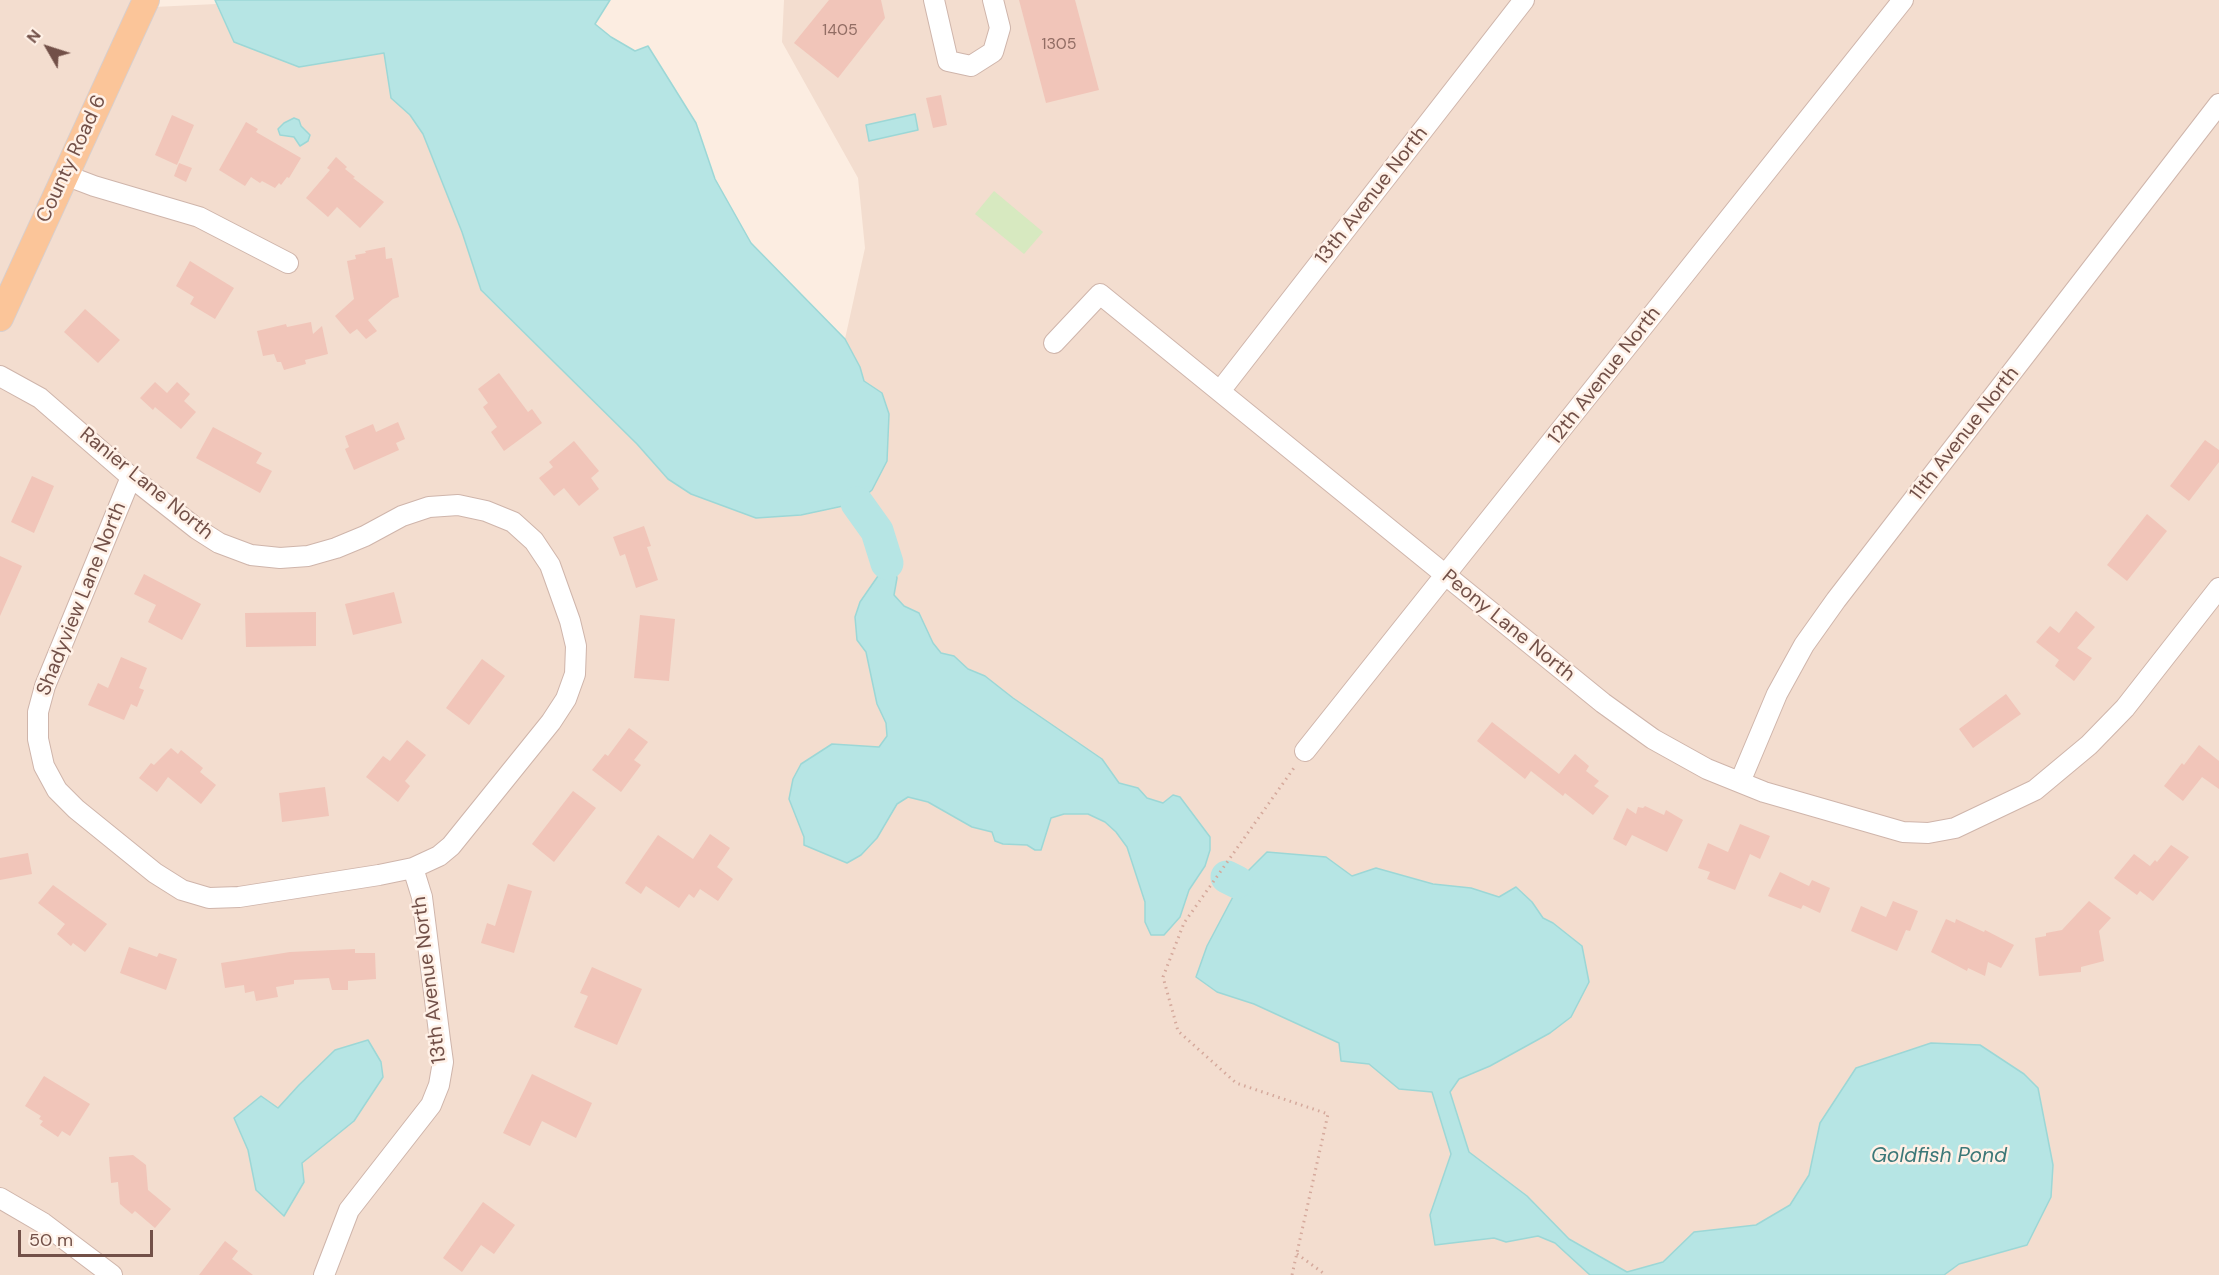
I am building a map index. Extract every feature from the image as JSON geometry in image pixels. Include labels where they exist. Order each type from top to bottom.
[{"type":"main road","name":"County Road 6","points":[[0,318],[146,0]]},
{"type":"street","points":[[934,0],[948,61],[971,66],[993,52],[1000,28],[993,0]]},
{"type":"street","name":"13th Avenue North","points":[[1220,391],[1524,0]]},
{"type":"street","name":"12th Avenue North","points":[[1305,751],[1903,0]]},
{"type":"street","name":"11th Avenue North","points":[[1740,782],[1777,694],[1804,645],[2219,104]]},
{"type":"street","points":[[65,175],[94,186],[199,217],[288,263]]},
{"type":"street","name":"Peony Lane North","points":[[1054,343],[1100,294],[1603,703],[1653,739],[1707,769],[1764,792],[1903,832],[1928,833],[1955,828],[2035,790],[2089,745],[2125,708],[2219,588]]},
{"type":"street","name":"Ranier Lane North","points":[[0,376],[40,398],[131,477],[204,534],[219,543],[251,555],[280,558],[308,556],[365,536],[402,516],[429,507],[449,505],[486,511],[504,518],[513,522],[534,541],[550,565],[570,621],[576,646],[574,674],[566,699],[551,722],[451,846],[439,856],[413,867]]},
{"type":"street","name":"Shadyview Lane North","points":[[131,477],[45,686],[38,712],[38,739],[44,766],[57,790],[76,809],[155,873],[182,891],[209,898],[239,897],[379,875],[413,867]]},
{"type":"street","name":"13th Avenue North","points":[[324,1275],[349,1210],[431,1105],[439,1085],[443,1062],[422,897],[413,867]]},
{"type":"street","points":[[0,1198],[43,1223],[112,1275]]},
{"type":"path","points":[[1292,1275],[1328,1114],[1236,1083],[1178,1031],[1163,977],[1184,923],[1305,751]]},
{"type":"path","points":[[1297,1254],[1326,1275]]},
{"type":"shaded area","points":[[0,0],[153,0],[154,7],[216,4],[234,42],[299,67],[384,53],[391,98],[410,115],[423,134],[462,232],[481,291],[637,444],[668,479],[691,494],[756,518],[801,515],[857,503],[864,381],[860,367],[845,339],[865,248],[858,178],[782,42],[784,0],[2219,0],[2219,1275],[0,1275]]},
{"type":"green space","points":[[994,191],[1043,232],[1024,254],[975,214]]},
{"type":"water","points":[[215,0],[610,0],[595,24],[611,37],[635,51],[648,46],[696,123],[715,179],[751,243],[845,339],[860,367],[864,381],[882,393],[889,414],[887,461],[872,490],[857,503],[801,515],[756,518],[691,494],[668,479],[637,444],[481,290],[462,232],[423,134],[410,115],[391,98],[384,53],[299,67],[234,42]]},
{"type":"water","points":[[915,114],[918,130],[869,141],[866,125]]},
{"type":"water","points":[[294,118],[299,120],[301,126],[310,135],[308,141],[300,146],[294,137],[280,135],[278,129]]},
{"type":"water","points":[[887,563],[894,566],[897,578],[894,595],[904,606],[919,613],[933,643],[941,653],[954,656],[968,669],[985,676],[1102,759],[1119,783],[1138,788],[1147,798],[1163,803],[1173,795],[1180,797],[1210,837],[1210,850],[1205,866],[1189,890],[1180,917],[1164,935],[1151,935],[1145,922],[1145,902],[1127,847],[1105,822],[1088,814],[1064,814],[1051,818],[1041,850],[1035,850],[1027,845],[1003,844],[995,841],[992,832],[972,827],[928,802],[908,797],[897,804],[877,838],[861,855],[847,863],[804,845],[804,837],[789,799],[793,779],[801,764],[832,744],[879,747],[887,736],[886,723],[877,704],[866,652],[857,640],[855,617],[860,602]]},
{"type":"water","name":"Goldfish Pond","points":[[1267,852],[1326,857],[1352,876],[1376,868],[1433,884],[1471,888],[1499,897],[1516,887],[1532,902],[1543,918],[1582,946],[1589,982],[1571,1017],[1550,1033],[1490,1066],[1459,1079],[1450,1092],[1469,1152],[1527,1196],[1569,1239],[1627,1272],[1663,1262],[1694,1232],[1756,1225],[1790,1205],[1809,1175],[1820,1123],[1856,1068],[1931,1043],[1980,1045],[2024,1074],[2038,1088],[2053,1165],[2051,1197],[2027,1245],[1959,1264],[1944,1275],[1590,1275],[1555,1243],[1538,1236],[1506,1242],[1494,1238],[1435,1245],[1430,1215],[1451,1154],[1432,1092],[1399,1089],[1369,1064],[1341,1061],[1339,1043],[1254,1004],[1217,992],[1196,977],[1207,946],[1235,893],[1237,882]]},
{"type":"water","points":[[368,1040],[381,1062],[383,1077],[354,1121],[302,1163],[304,1182],[284,1216],[256,1190],[248,1150],[234,1118],[261,1096],[278,1108],[335,1050]]},
{"type":"building","points":[[829,0],[881,0],[885,18],[838,78],[794,43]]},
{"type":"building","points":[[1019,0],[1075,0],[1099,90],[1046,103]]},
{"type":"building","points":[[941,95],[947,125],[933,128],[926,98]]},
{"type":"building","points":[[172,115],[194,125],[177,165],[155,155]]},
{"type":"building","points":[[246,122],[258,129],[256,132],[301,158],[289,178],[287,177],[281,185],[279,183],[275,188],[251,177],[245,186],[219,170]]},
{"type":"building","points":[[336,157],[347,167],[345,169],[355,177],[353,178],[384,202],[360,228],[337,207],[328,217],[306,198],[330,170],[327,168]]},
{"type":"building","points":[[179,163],[192,168],[186,182],[174,176]]},
{"type":"building","points":[[385,247],[386,259],[392,258],[399,297],[393,299],[368,320],[377,331],[366,339],[357,329],[350,334],[335,316],[354,299],[347,261],[356,259],[355,255],[366,253],[365,251]]},
{"type":"building","points":[[190,261],[234,288],[215,319],[190,304],[194,297],[176,286]]},
{"type":"building","points":[[85,309],[120,340],[98,363],[64,332]]},
{"type":"building","points":[[311,322],[313,334],[322,326],[328,354],[305,360],[306,364],[284,370],[274,354],[263,356],[257,331],[286,324],[287,327]]},
{"type":"building","points":[[499,373],[528,412],[532,409],[542,423],[504,451],[491,432],[497,427],[483,407],[488,403],[478,389]]},
{"type":"building","points":[[155,382],[167,393],[177,382],[190,394],[184,401],[196,412],[181,429],[155,407],[153,410],[140,398]]},
{"type":"building","points":[[398,422],[405,439],[396,443],[399,450],[354,470],[345,449],[349,447],[345,436],[373,424],[376,432]]},
{"type":"building","points":[[213,427],[262,453],[256,463],[272,471],[260,493],[196,458]]},
{"type":"building","points":[[2205,440],[2219,450],[2219,462],[2189,501],[2170,486]]},
{"type":"building","points":[[574,441],[599,471],[591,478],[599,489],[579,506],[564,488],[554,496],[539,478],[553,467],[549,462]]},
{"type":"building","points":[[32,476],[54,486],[34,533],[11,522]]},
{"type":"building","points":[[2147,514],[2167,531],[2127,581],[2107,565]]},
{"type":"building","points":[[644,526],[651,546],[647,547],[658,580],[636,588],[625,554],[620,556],[613,537]]},
{"type":"building","points":[[0,556],[22,566],[0,616]]},
{"type":"building","points":[[144,574],[201,604],[182,640],[148,622],[156,605],[134,594]]},
{"type":"building","points":[[394,592],[402,623],[353,635],[345,604]]},
{"type":"building","points":[[2076,611],[2095,627],[2077,648],[2092,658],[2074,681],[2055,666],[2059,660],[2036,642],[2050,626],[2059,633]]},
{"type":"building","points":[[316,612],[316,646],[246,647],[245,613]]},
{"type":"building","points":[[640,615],[675,619],[669,681],[634,678]]},
{"type":"building","points":[[121,657],[147,668],[139,688],[144,690],[137,707],[131,704],[124,720],[88,705],[98,683],[108,688]]},
{"type":"building","points":[[482,659],[505,676],[469,725],[446,708]]},
{"type":"building","points":[[2006,694],[2021,714],[1973,748],[1959,729]]},
{"type":"building","points":[[1492,722],[1559,774],[1575,754],[1589,766],[1586,771],[1599,781],[1594,786],[1609,796],[1593,815],[1565,793],[1563,796],[1531,771],[1525,779],[1477,741]]},
{"type":"building","points":[[629,728],[648,742],[634,760],[641,765],[621,792],[592,770],[605,754],[608,756]]},
{"type":"building","points":[[407,740],[426,755],[405,781],[410,786],[398,802],[366,777],[383,756],[390,761]]},
{"type":"building","points":[[2199,745],[2219,761],[2219,789],[2202,777],[2183,801],[2164,786]]},
{"type":"building","points":[[171,748],[178,754],[181,750],[203,768],[200,772],[216,785],[201,804],[168,777],[157,792],[139,778],[151,763],[154,765]]},
{"type":"building","points":[[325,787],[329,816],[282,822],[279,793]]},
{"type":"building","points":[[573,791],[596,808],[554,862],[532,844]]},
{"type":"building","points":[[1645,806],[1664,815],[1666,810],[1683,820],[1667,852],[1632,835],[1626,846],[1613,839],[1627,808],[1636,814],[1638,807]]},
{"type":"building","points":[[1740,824],[1770,836],[1760,859],[1750,854],[1735,890],[1707,879],[1710,872],[1698,868],[1708,843],[1728,852]]},
{"type":"building","points":[[710,834],[730,848],[717,867],[733,879],[718,901],[700,889],[694,898],[689,894],[679,908],[646,886],[641,894],[625,883],[658,835],[693,859]]},
{"type":"building","points":[[2171,845],[2189,857],[2153,901],[2140,891],[2137,895],[2114,878],[2134,854],[2150,866],[2155,860],[2157,862]]},
{"type":"building","points":[[28,853],[32,874],[0,880],[0,858]]},
{"type":"building","points":[[1780,872],[1809,886],[1812,880],[1830,888],[1820,913],[1803,905],[1801,909],[1768,896]]},
{"type":"building","points":[[508,884],[532,891],[514,953],[481,943],[487,923],[495,926]]},
{"type":"building","points":[[53,885],[107,924],[85,952],[73,943],[71,946],[57,934],[65,924],[38,903]]},
{"type":"building","points":[[1893,901],[1918,911],[1910,931],[1906,930],[1897,951],[1851,931],[1861,906],[1886,917]]},
{"type":"building","points":[[2089,901],[2111,918],[2099,931],[2104,961],[2081,967],[2081,972],[2039,976],[2035,938],[2062,930]]},
{"type":"building","points":[[1946,919],[1955,923],[1956,919],[1984,932],[1985,930],[2014,945],[2001,968],[1988,962],[1985,976],[1968,968],[1967,971],[1931,952]]},
{"type":"building","points":[[129,947],[157,957],[159,953],[177,959],[166,990],[120,973]]},
{"type":"building","points":[[355,949],[355,953],[375,953],[376,979],[348,981],[348,990],[332,990],[329,978],[294,980],[294,984],[276,987],[278,997],[256,1001],[254,991],[245,993],[244,985],[225,988],[221,963],[290,952]]},
{"type":"building","points":[[592,967],[642,989],[617,1045],[574,1027],[588,996],[580,993]]},
{"type":"building","points":[[532,1074],[592,1103],[576,1138],[542,1121],[530,1146],[503,1133]]},
{"type":"building","points":[[44,1076],[90,1104],[70,1136],[62,1131],[58,1137],[40,1125],[43,1121],[39,1119],[41,1116],[25,1106]]},
{"type":"building","points":[[133,1155],[146,1165],[148,1190],[171,1209],[155,1228],[135,1211],[132,1214],[120,1204],[118,1182],[111,1183],[109,1157]]},
{"type":"building","points":[[483,1202],[515,1225],[494,1254],[481,1245],[462,1272],[443,1258]]},
{"type":"building","points":[[225,1241],[238,1251],[232,1259],[253,1275],[199,1275]]},
{"type":"waterway","points":[[857,503],[877,531],[887,563]]},
{"type":"waterway","points":[[1227,877],[1237,882]]}]
